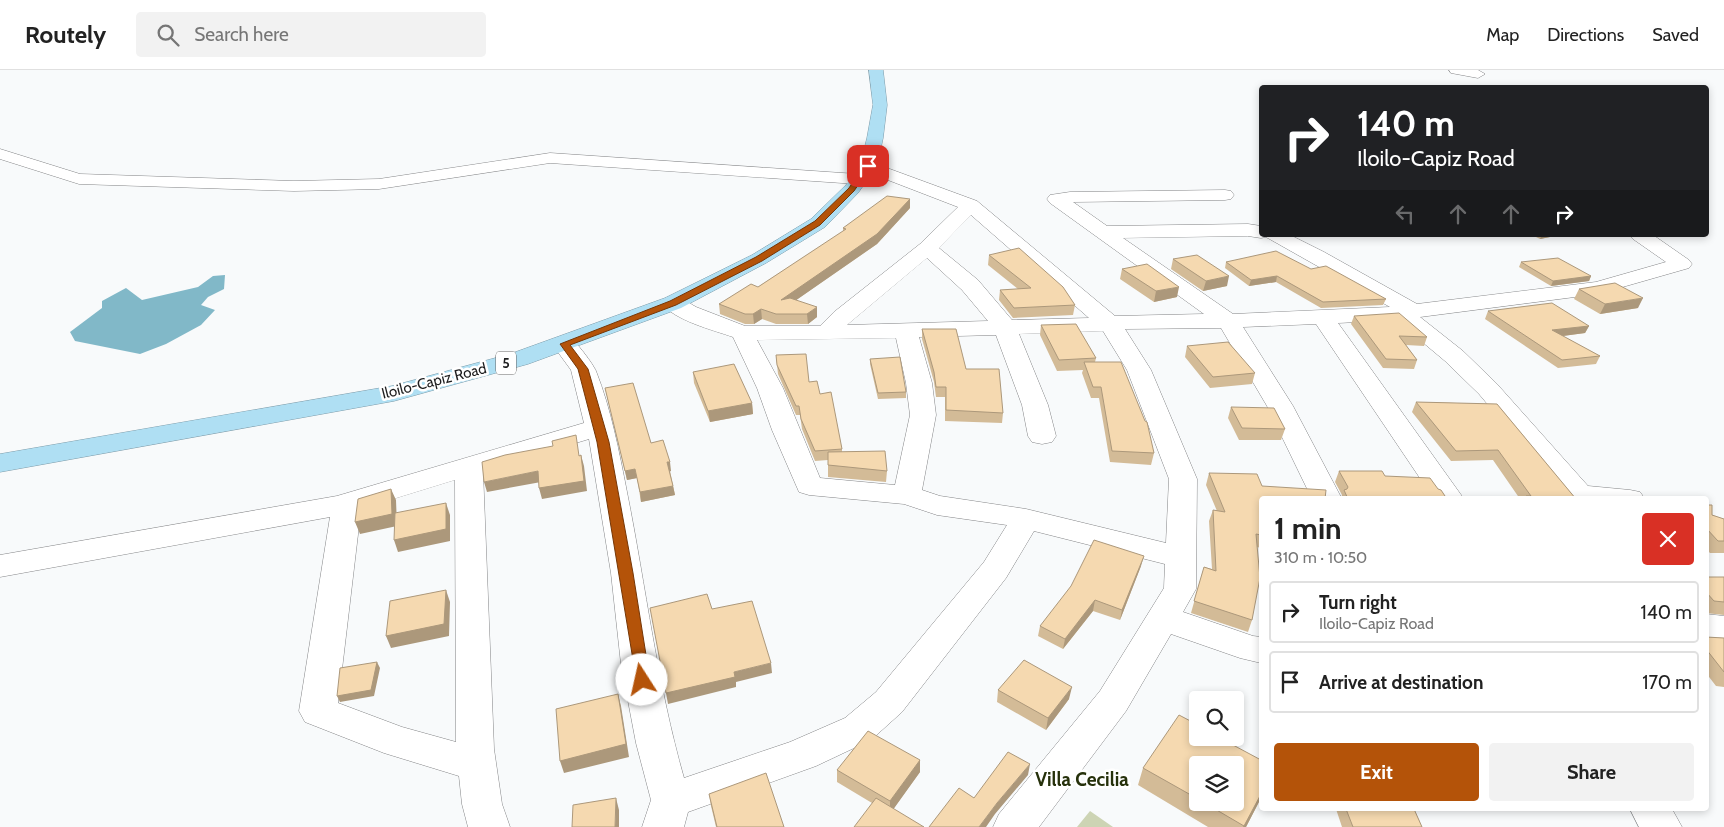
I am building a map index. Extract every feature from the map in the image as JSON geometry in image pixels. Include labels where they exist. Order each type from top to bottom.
[{"type":"highway","name":"Iloilo-Capiz Road","points":[[0,463],[394,393],[519,359],[673,303],[759,259],[818,223],[852,189],[863,173],[880,105],[876,70]]},
{"type":"street","points":[[1456,70],[1478,74]]},
{"type":"street","points":[[0,154],[79,179],[294,186],[379,184],[550,158],[810,174],[863,173],[970,205],[1034,257],[1110,324],[1139,370],[1184,479],[1180,589],[1113,701],[1014,827]]},
{"type":"street","points":[[1225,195],[1056,199],[1228,321],[1280,406],[1325,496]]},
{"type":"street","points":[[826,333],[842,317],[927,248],[970,205]]},
{"type":"street","points":[[1100,232],[1248,230],[1259,232]]},
{"type":"street","points":[[1279,237],[1317,256],[1406,312],[1488,389],[1581,496]]},
{"type":"street","points":[[673,303],[688,312],[742,333],[910,331],[1110,324],[1119,322],[1228,321],[1406,312],[1598,288],[1682,264],[1643,237]]},
{"type":"street","points":[[927,248],[970,285],[1005,328],[1035,405],[1042,436]]},
{"type":"street","points":[[1322,316],[1447,496]]},
{"type":"street","points":[[907,495],[923,415],[919,383],[907,335],[910,331]]},
{"type":"street","points":[[742,333],[770,388],[785,430],[809,486],[907,495],[936,505],[985,511],[1026,519],[1181,557]]},
{"type":"street","points":[[564,344],[583,369],[600,427],[627,573],[639,664],[667,813],[858,729],[889,702],[990,578],[1026,519]]},
{"type":"street","points":[[0,566],[347,503],[600,427]]},
{"type":"street","points":[[470,466],[476,764],[482,804],[488,827]]},
{"type":"street","points":[[347,503],[318,712],[398,742],[476,764]]},
{"type":"street","points":[[1163,618],[1259,650]]},
{"type":"street","points":[[1709,626],[1724,628]]},
{"type":"street","points":[[1651,811],[1661,827]]},
{"type":"green space","points":[[1090,811],[1113,827],[1077,827]]},
{"type":"water","points":[[225,275],[224,289],[208,297],[201,305],[215,310],[201,325],[166,344],[140,354],[75,341],[70,332],[102,308],[102,301],[126,288],[142,300],[198,287],[213,276]]},
{"type":"building","points":[[887,196],[910,199],[877,234],[781,300],[790,298],[817,307],[807,314],[776,314],[761,309],[753,314],[745,314],[719,304],[751,284],[758,287],[846,229],[843,228]]},
{"type":"building","points":[[1019,248],[1063,287],[1075,305],[1014,308],[1000,290],[1031,288],[989,255]]},
{"type":"building","points":[[1276,251],[1311,269],[1326,266],[1386,299],[1323,302],[1277,276],[1251,280],[1226,262]]},
{"type":"building","points":[[1197,255],[1229,276],[1206,281],[1173,259]]},
{"type":"building","points":[[1558,258],[1591,276],[1553,281],[1521,262]]},
{"type":"building","points":[[1147,264],[1179,287],[1156,291],[1122,269]]},
{"type":"building","points":[[1615,283],[1643,298],[1605,304],[1579,289]]},
{"type":"building","points":[[1552,303],[1589,326],[1552,330],[1600,356],[1562,360],[1488,311]]},
{"type":"building","points":[[1399,313],[1427,337],[1399,336],[1417,360],[1386,359],[1354,316]]},
{"type":"building","points":[[1076,324],[1096,358],[1059,360],[1041,325]]},
{"type":"building","points":[[922,329],[956,329],[966,369],[999,369],[1003,413],[946,410],[946,387],[936,387],[934,372]]},
{"type":"building","points":[[1228,342],[1255,373],[1213,377],[1187,346]]},
{"type":"building","points":[[806,354],[809,382],[817,381],[820,394],[831,392],[842,449],[815,451],[801,419],[799,406],[796,406],[777,365],[776,355]]},
{"type":"building","points":[[900,357],[906,392],[878,393],[870,359]]},
{"type":"building","points":[[1084,362],[1121,362],[1147,422],[1154,453],[1112,451],[1101,387],[1093,387]]},
{"type":"building","points":[[734,364],[752,403],[708,411],[693,372]]},
{"type":"building","points":[[633,383],[651,443],[663,440],[670,462],[667,462],[673,486],[640,492],[635,469],[625,471],[605,388]]},
{"type":"building","points":[[1416,402],[1497,404],[1574,496],[1531,496],[1498,450],[1456,451]]},
{"type":"building","points":[[1231,407],[1274,408],[1285,429],[1242,428]]},
{"type":"building","points":[[576,435],[584,481],[539,488],[538,471],[484,482],[482,462],[505,455],[553,446],[552,441]]},
{"type":"building","points":[[885,451],[887,471],[828,465],[828,452]]},
{"type":"building","points":[[1339,471],[1382,471],[1385,476],[1430,478],[1445,496],[1347,496],[1344,490],[1348,487]]},
{"type":"building","points":[[1209,473],[1257,474],[1262,486],[1326,490],[1325,496],[1259,496],[1259,535],[1256,534],[1259,583],[1252,620],[1194,601],[1204,567],[1216,571],[1213,510],[1225,512]]},
{"type":"building","points":[[391,489],[392,514],[355,522],[358,499]]},
{"type":"building","points":[[446,503],[446,529],[394,540],[395,513]]},
{"type":"building","points":[[1709,505],[1712,505],[1712,515],[1724,519],[1724,541],[1718,541],[1709,531]]},
{"type":"building","points":[[1094,540],[1144,556],[1122,610],[1095,600],[1065,639],[1040,626],[1071,586]]},
{"type":"building","points":[[1709,577],[1724,577],[1724,602],[1714,601],[1709,595]]},
{"type":"building","points":[[446,590],[444,624],[386,636],[390,601]]},
{"type":"building","points":[[707,594],[712,609],[752,601],[771,663],[734,672],[735,677],[666,693],[650,608]]},
{"type":"building","points":[[1709,637],[1724,638],[1724,672],[1709,653]]},
{"type":"building","points":[[1024,660],[1072,687],[1048,718],[998,690]]},
{"type":"building","points":[[377,662],[371,690],[337,696],[340,668]]},
{"type":"building","points":[[618,694],[626,744],[560,761],[556,709]]},
{"type":"building","points":[[1179,715],[1189,720],[1189,746],[1235,746],[1259,759],[1259,798],[1244,826],[1218,811],[1244,811],[1244,756],[1189,756],[1189,794],[1143,768]]},
{"type":"building","points":[[868,731],[920,760],[890,801],[837,770]]},
{"type":"building","points":[[1008,752],[1030,764],[979,827],[929,827],[959,788],[974,798]]},
{"type":"building","points":[[766,773],[784,827],[717,827],[709,794]]},
{"type":"building","points":[[616,798],[615,827],[572,827],[573,805]]},
{"type":"building","points":[[876,798],[924,827],[854,827]]},
{"type":"building","points":[[1347,811],[1415,811],[1422,827],[1353,827]]},
{"type":"district","name":"Villa Cecilia","points":[[1082,779]]},
{"type":"route","points":[[642,680],[627,573],[600,427],[583,369],[564,344],[673,303],[759,259],[818,223],[852,189],[857,179],[868,166]]}]
